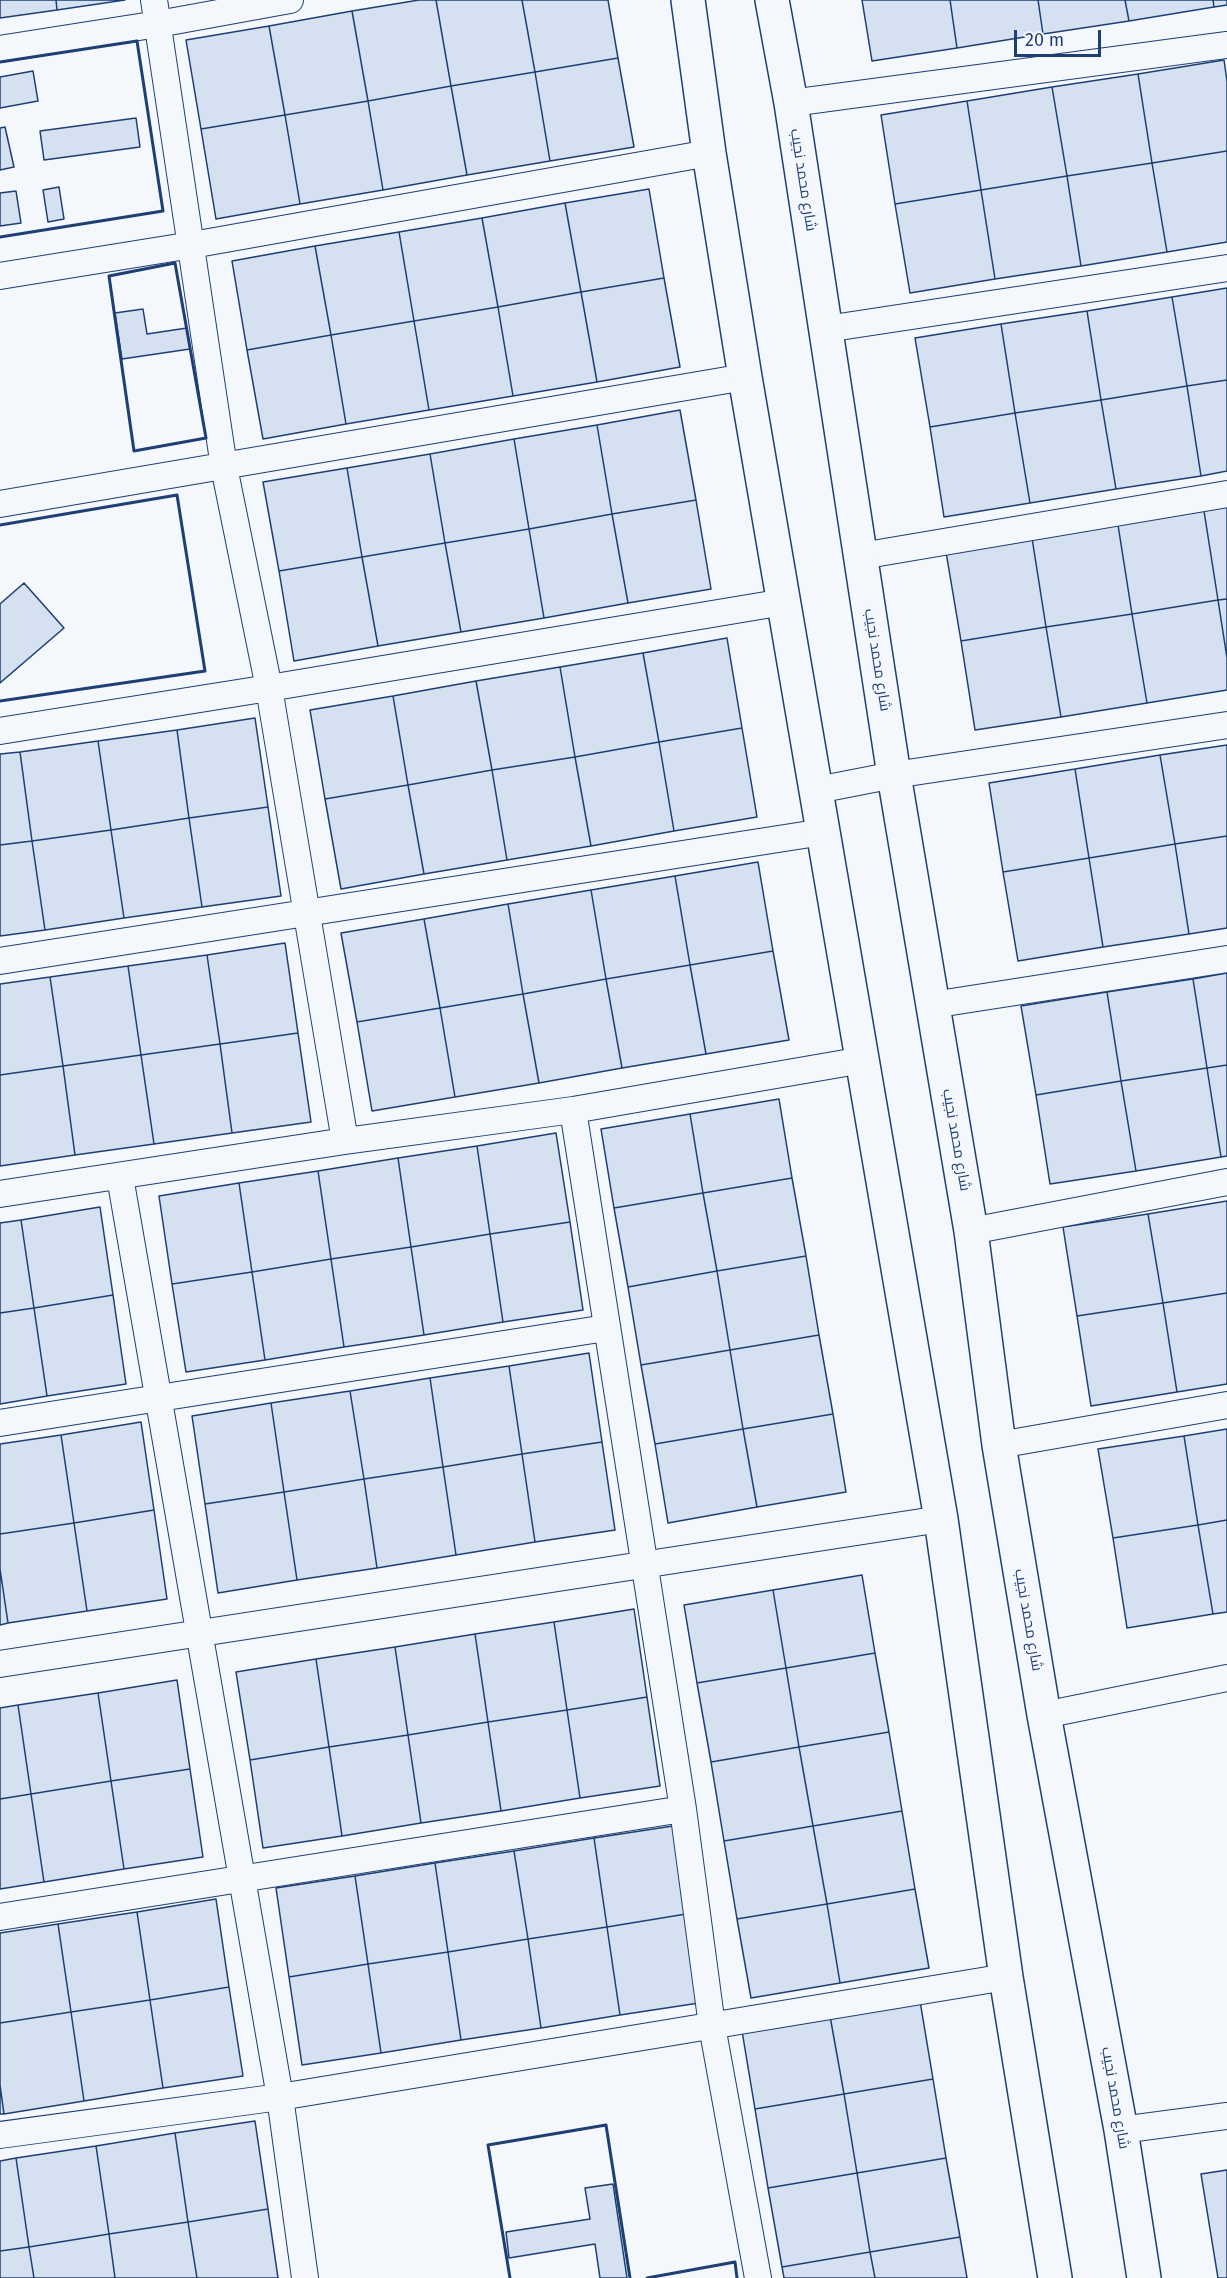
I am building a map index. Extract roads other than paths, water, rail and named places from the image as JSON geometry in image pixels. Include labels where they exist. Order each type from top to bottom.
[{"type":"main road","points":[[688,0],[709,153],[745,377],[941,1519],[1006,1977],[1055,2278]]},
{"type":"main road","name":"شارع محمد نجيب","points":[[772,0],[826,329],[894,775],[971,1231],[999,1445],[1044,1716],[1121,2130],[1144,2278]]},
{"type":"street","points":[[0,49],[156,12],[290,0]]},
{"type":"street","points":[[156,12],[224,467],[269,688],[345,1141]]},
{"type":"street","points":[[790,103],[1227,45]]},
{"type":"street","points":[[0,276],[192,245],[709,153]]},
{"type":"street","points":[[826,329],[1227,268]]},
{"type":"street","points":[[0,504],[745,377]]},
{"type":"street","points":[[861,556],[1227,494]]},
{"type":"street","points":[[0,730],[269,688],[784,602]]},
{"type":"street","points":[[817,790],[894,775],[1227,725]]},
{"type":"street","points":[[0,961],[823,832]]},
{"type":"street","points":[[932,1005],[1227,959]]},
{"type":"street","points":[[0,1194],[345,1141],[573,1110],[862,1060]]},
{"type":"street","points":[[573,1110],[683,1809],[712,2026],[758,2278]]},
{"type":"street","points":[[120,1177],[280,2097],[305,2278]]},
{"type":"street","points":[[971,1231],[1227,1182]]},
{"type":"street","points":[[0,1423],[606,1328]]},
{"type":"street","points":[[999,1445],[1227,1405]]},
{"type":"street","points":[[0,1664],[941,1519]]},
{"type":"street","points":[[1044,1716],[1227,1678]]},
{"type":"street","points":[[0,1917],[683,1809]]},
{"type":"street","points":[[0,2135],[280,2097],[1006,1977]]},
{"type":"street","points":[[1121,2130],[1227,2116]]}]
